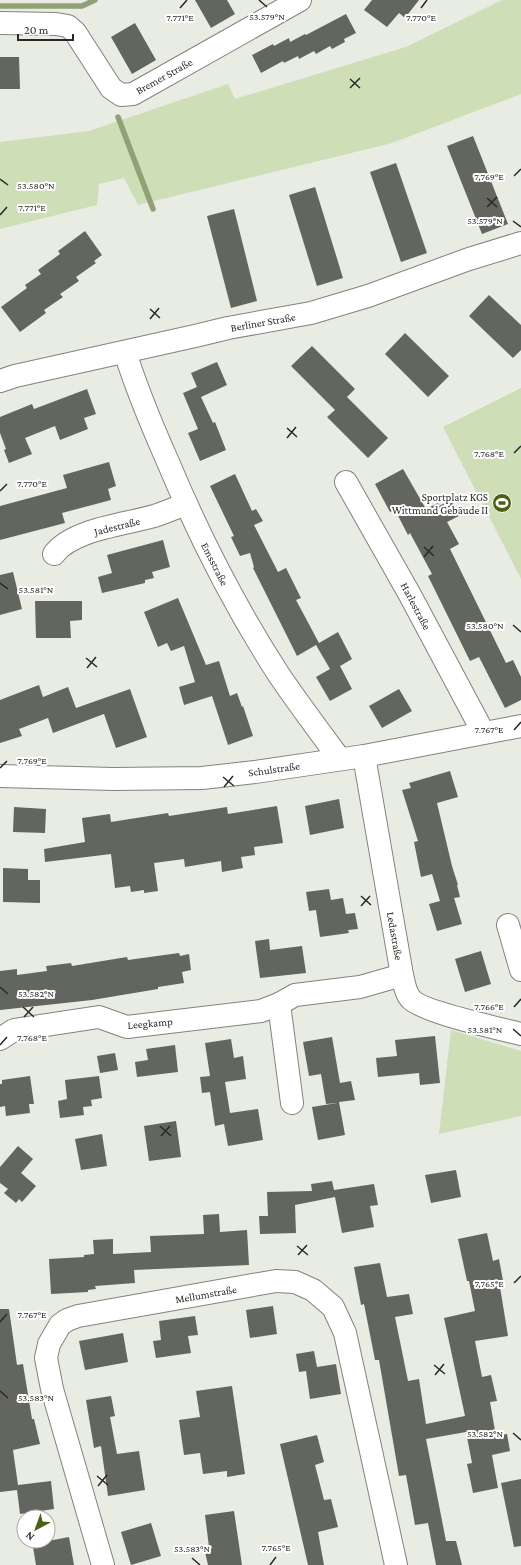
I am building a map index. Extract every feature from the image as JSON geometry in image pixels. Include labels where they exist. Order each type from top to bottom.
[{"type":"street","name":"Bremer Straße","points":[[0,23],[56,24],[68,26],[76,32],[111,88],[122,95],[133,94],[300,0]]},
{"type":"street","name":"Berliner Straße","points":[[0,381],[15,376],[228,328],[311,313],[368,296],[469,259],[521,243]]},
{"type":"street","name":"Emsstraße","points":[[125,352],[136,386],[186,504],[229,592],[283,681],[339,758]]},
{"type":"street","name":"Harlestraße","points":[[346,482],[410,595],[483,732]]},
{"type":"street","name":"Jadestraße","points":[[54,554],[61,546],[80,535],[156,516],[186,504]]},
{"type":"street","name":"Schulstraße","points":[[0,776],[113,779],[202,778],[296,766],[339,758],[364,756],[483,732],[521,726]]},
{"type":"street","name":"Ledastraße","points":[[364,756],[402,975],[409,997],[416,1004],[433,1010],[521,1034]]},
{"type":"street","points":[[508,925],[521,970]]},
{"type":"street","name":"Leegkamp","points":[[0,1039],[14,1030],[99,1017],[127,1027],[261,1010],[279,1004],[295,995],[360,987],[402,975]]},
{"type":"street","points":[[279,1004],[292,1103]]},
{"type":"street","name":"Mellumstraße","points":[[103,1565],[52,1389],[46,1358],[49,1344],[53,1336],[60,1325],[78,1316],[276,1281],[295,1282],[313,1290],[333,1306],[345,1333],[396,1565]]},
{"type":"green space","points":[[502,0],[521,0],[521,94],[392,143],[138,205],[124,178],[99,184],[97,205],[0,229],[0,142],[89,131],[228,84],[235,99],[406,47]]},
{"type":"green space","name":"Sportplatz KGS Wittmund Gebäude II","points":[[521,388],[521,579],[443,427]]},
{"type":"green space","points":[[451,1030],[521,1051],[521,1116],[439,1134]]},
{"type":"building","points":[[195,0],[227,0],[235,14],[211,28]]},
{"type":"building","points":[[372,0],[419,0],[405,18],[399,13],[387,27],[364,10]]},
{"type":"building","points":[[346,14],[356,33],[344,39],[345,42],[332,49],[330,46],[316,54],[314,51],[299,59],[298,56],[284,63],[283,61],[261,73],[252,55],[273,44],[274,46],[289,38],[290,42]]},
{"type":"building","points":[[135,23],[156,60],[132,74],[111,37]]},
{"type":"building","points":[[0,57],[19,57],[20,89],[0,89]]},
{"type":"building","points":[[473,136],[508,224],[482,234],[447,146]]},
{"type":"building","points":[[396,163],[427,253],[401,262],[370,172]]},
{"type":"building","points":[[315,187],[343,278],[317,286],[289,195]]},
{"type":"building","points":[[234,209],[257,301],[231,308],[207,216]]},
{"type":"building","points":[[85,231],[102,255],[94,261],[96,263],[76,277],[79,281],[60,294],[63,297],[44,310],[46,313],[20,332],[1,307],[27,288],[25,285],[41,274],[38,270],[60,254],[58,251]]},
{"type":"building","points":[[489,295],[521,325],[521,350],[513,358],[469,316]]},
{"type":"building","points":[[405,333],[449,376],[428,397],[385,354]]},
{"type":"building","points":[[312,346],[355,389],[347,397],[388,438],[368,458],[327,417],[335,410],[291,366]]},
{"type":"building","points":[[217,362],[227,385],[201,397],[213,423],[215,422],[226,450],[200,461],[188,433],[198,429],[183,393],[197,387],[191,373]]},
{"type":"building","points":[[87,389],[96,414],[84,418],[88,429],[60,440],[55,426],[25,438],[32,454],[9,463],[0,433],[0,417],[32,404],[34,409]]},
{"type":"building","points":[[109,462],[116,486],[108,489],[111,500],[62,513],[65,523],[0,540],[0,506],[67,488],[63,475]]},
{"type":"building","points":[[403,469],[426,509],[438,503],[439,506],[451,500],[459,516],[447,522],[459,544],[450,549],[506,663],[513,660],[521,677],[521,700],[505,708],[479,657],[470,661],[428,576],[432,574],[410,533],[408,535],[395,510],[390,512],[375,484]]},
{"type":"building","points":[[235,474],[252,511],[256,509],[263,521],[254,525],[278,572],[286,568],[301,598],[296,600],[319,643],[338,632],[352,659],[340,666],[352,689],[330,701],[316,677],[330,669],[316,645],[297,656],[253,568],[250,553],[240,556],[231,537],[234,536],[210,486]]},
{"type":"building","points":[[163,540],[170,567],[152,572],[154,578],[145,580],[145,583],[102,593],[98,577],[112,573],[107,555]]},
{"type":"building","points":[[13,572],[22,609],[0,615],[0,575]]},
{"type":"building","points":[[178,598],[206,665],[219,661],[230,696],[237,693],[253,736],[228,745],[212,696],[184,705],[179,687],[195,682],[184,646],[171,651],[167,643],[158,647],[144,612]]},
{"type":"building","points":[[35,601],[82,601],[82,620],[70,621],[71,638],[36,638]]},
{"type":"building","points":[[39,685],[43,697],[68,687],[76,708],[130,689],[147,737],[116,748],[104,714],[53,733],[48,718],[19,729],[22,736],[0,743],[0,700]]},
{"type":"building","points":[[399,689],[412,711],[382,728],[369,706]]},
{"type":"building","points":[[450,771],[458,797],[437,803],[458,885],[460,897],[454,898],[462,924],[437,931],[429,904],[440,901],[432,874],[421,877],[414,842],[418,841],[402,790],[411,788],[409,783]]},
{"type":"building","points":[[339,799],[344,828],[310,835],[305,806]]},
{"type":"building","points":[[277,806],[283,843],[254,847],[255,855],[241,857],[243,868],[222,872],[221,861],[185,867],[184,859],[154,863],[158,891],[144,893],[144,890],[131,892],[130,886],[115,888],[111,854],[45,862],[44,849],[85,842],[82,818],[110,814],[111,822],[168,813],[169,816],[227,807],[228,814]]},
{"type":"building","points":[[14,807],[46,809],[45,833],[13,832]]},
{"type":"building","points":[[3,868],[28,869],[28,880],[40,880],[40,903],[3,902]]},
{"type":"building","points":[[329,889],[331,900],[343,898],[346,914],[355,913],[358,929],[348,930],[349,933],[320,937],[316,910],[309,911],[306,892]]},
{"type":"building","points":[[269,939],[270,950],[302,946],[306,973],[260,978],[255,941]]},
{"type":"building","points":[[481,951],[491,984],[465,992],[455,959]]},
{"type":"building","points":[[179,953],[180,956],[189,954],[191,970],[182,972],[184,983],[92,1000],[0,1010],[0,971],[17,969],[17,975],[47,971],[46,966],[71,963],[72,966],[127,957],[128,960]]},
{"type":"building","points":[[435,1036],[440,1083],[420,1085],[419,1073],[378,1077],[376,1058],[397,1056],[395,1040]]},
{"type":"building","points":[[332,1037],[340,1083],[351,1081],[355,1100],[339,1102],[345,1135],[318,1140],[312,1107],[337,1103],[326,1104],[321,1074],[309,1076],[303,1042]]},
{"type":"building","points":[[231,1039],[234,1058],[243,1056],[246,1079],[225,1082],[230,1113],[258,1109],[263,1140],[228,1146],[224,1124],[215,1126],[210,1092],[202,1093],[200,1077],[210,1076],[205,1043]]},
{"type":"building","points":[[175,1045],[178,1072],[137,1077],[135,1062],[148,1060],[146,1049]]},
{"type":"building","points":[[115,1053],[118,1070],[100,1073],[97,1056]]},
{"type":"building","points":[[30,1076],[34,1104],[29,1104],[30,1113],[6,1116],[5,1106],[0,1107],[0,1084],[2,1084],[2,1080]]},
{"type":"building","points":[[99,1076],[102,1098],[91,1100],[92,1106],[83,1107],[84,1115],[60,1118],[58,1101],[67,1099],[65,1080]]},
{"type":"building","points":[[176,1121],[181,1157],[149,1161],[144,1126]]},
{"type":"building","points":[[102,1134],[107,1166],[81,1170],[75,1139]]},
{"type":"building","points":[[18,1146],[33,1159],[21,1173],[36,1186],[22,1202],[19,1199],[16,1203],[4,1193],[8,1189],[0,1183],[0,1167]]},
{"type":"building","points":[[456,1170],[461,1197],[431,1203],[425,1175]]},
{"type":"building","points":[[332,1181],[334,1190],[374,1184],[378,1205],[370,1206],[374,1227],[342,1233],[335,1197],[295,1205],[296,1233],[260,1234],[259,1216],[268,1216],[267,1192],[312,1191],[311,1184]]},
{"type":"building","points":[[219,1214],[220,1232],[247,1230],[249,1265],[134,1270],[135,1283],[95,1286],[96,1289],[88,1290],[88,1292],[51,1294],[49,1259],[84,1257],[84,1255],[94,1254],[93,1240],[113,1239],[113,1254],[151,1252],[150,1236],[204,1234],[203,1215]]},
{"type":"building","points":[[487,1233],[493,1261],[499,1259],[504,1286],[500,1287],[508,1336],[475,1341],[482,1377],[491,1375],[497,1401],[490,1402],[496,1436],[507,1434],[510,1451],[492,1455],[498,1488],[473,1493],[467,1464],[472,1463],[466,1432],[426,1439],[446,1541],[456,1541],[462,1565],[436,1565],[428,1523],[415,1525],[406,1475],[399,1476],[379,1360],[375,1360],[364,1304],[361,1305],[354,1267],[380,1263],[387,1297],[409,1294],[413,1314],[395,1317],[408,1381],[419,1379],[426,1424],[465,1416],[444,1318],[475,1311],[458,1239]]},
{"type":"building","points":[[273,1306],[277,1334],[250,1338],[246,1310]]},
{"type":"building","points":[[0,1309],[9,1309],[17,1365],[23,1364],[32,1419],[34,1419],[40,1444],[13,1450],[18,1485],[51,1481],[54,1509],[19,1509],[17,1490],[0,1492]]},
{"type":"building","points":[[195,1316],[198,1335],[188,1336],[191,1353],[156,1358],[153,1341],[161,1340],[159,1321]]},
{"type":"building","points":[[123,1333],[128,1362],[85,1370],[79,1341]]},
{"type":"building","points":[[314,1351],[317,1367],[336,1364],[341,1394],[310,1399],[306,1371],[299,1372],[296,1354]]},
{"type":"building","points":[[232,1386],[245,1474],[227,1477],[227,1471],[203,1474],[200,1453],[184,1455],[179,1420],[200,1417],[196,1391]]},
{"type":"building","points":[[111,1396],[115,1416],[110,1417],[117,1454],[139,1451],[145,1490],[108,1496],[101,1446],[94,1448],[86,1400]]},
{"type":"building","points":[[317,1435],[324,1462],[315,1465],[324,1500],[331,1499],[338,1527],[318,1532],[324,1565],[308,1565],[280,1444]]},
{"type":"building","points":[[521,1479],[521,1546],[514,1547],[501,1483]]},
{"type":"building","points":[[234,1511],[242,1565],[208,1565],[204,1548],[209,1547],[205,1515]]},
{"type":"building","points":[[151,1523],[161,1556],[131,1565],[121,1532]]},
{"type":"building","points":[[69,1537],[74,1565],[36,1565],[33,1549],[56,1549],[56,1539]]},
{"type":"waterway","points":[[0,6],[82,6],[95,0]]},
{"type":"waterway","points":[[118,117],[153,209]]},
{"type":"place","name":"Sportplatz KGS Wittmund Gebäude II","points":[[502,503]]}]
